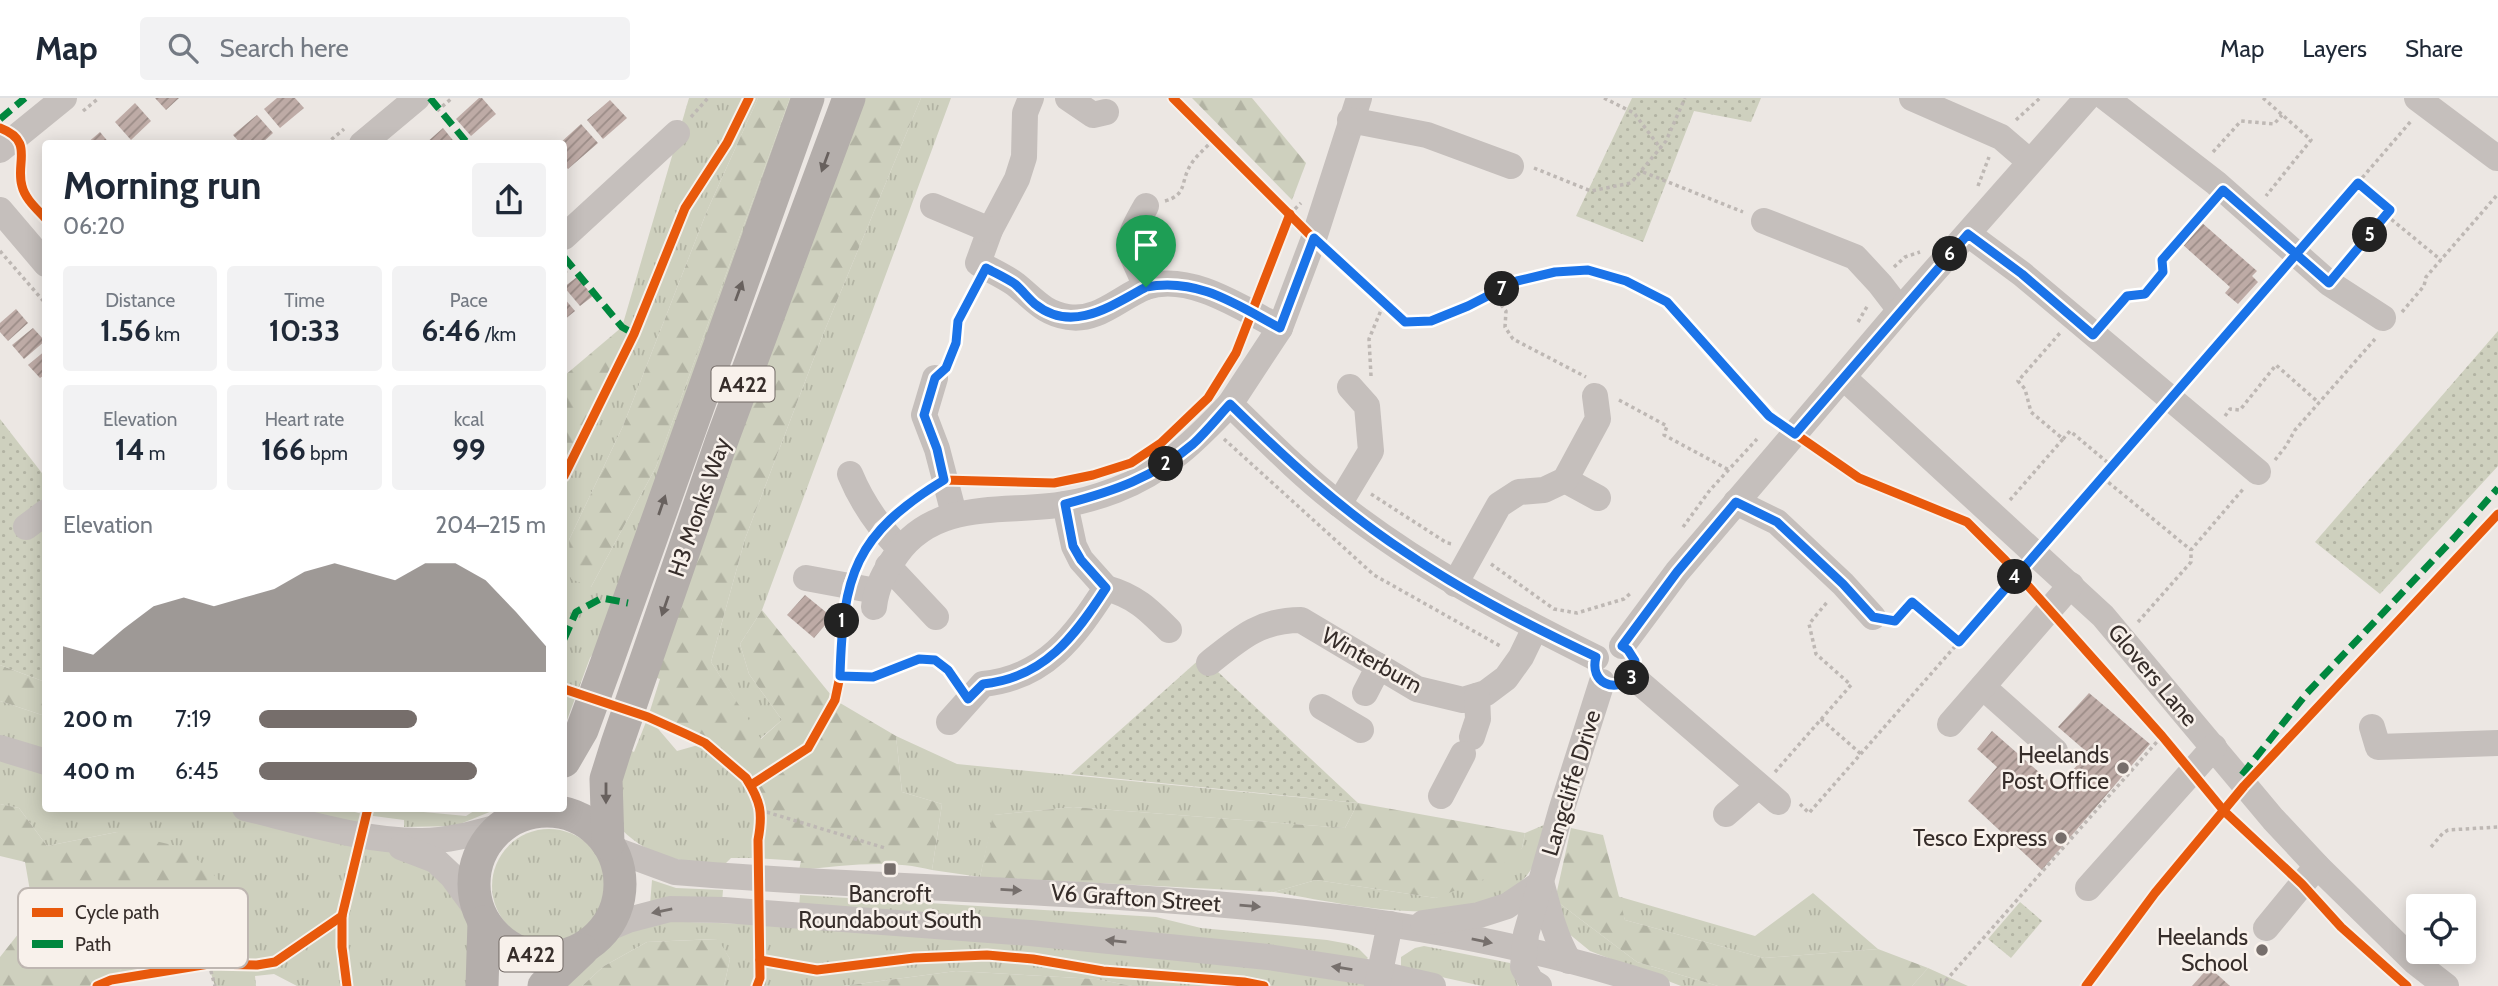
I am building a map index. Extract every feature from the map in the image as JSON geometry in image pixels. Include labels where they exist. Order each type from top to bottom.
[{"type":"main road","name":"H3 Monks Way","points":[[567,756],[582,730],[607,662],[808,98]]},
{"type":"main road","name":"H3 Monks Way","points":[[609,846],[606,779],[617,744],[722,440],[849,98]]},
{"type":"main road","points":[[514,818],[537,812]]},
{"type":"main road","points":[[550,812],[567,814],[590,825],[609,846]]},
{"type":"main road","name":"A422","points":[[482,986],[482,918],[474,895],[477,866],[488,840],[514,818]]},
{"type":"main road","name":"A422","points":[[544,986],[595,938],[615,911],[620,890],[618,868],[609,846]]},
{"type":"main road","name":"A422","points":[[482,918],[500,940],[519,952],[542,957],[565,955],[595,938]]},
{"type":"street","points":[[0,150],[64,98]]},
{"type":"street","points":[[367,140],[416,98]]},
{"type":"street","points":[[1031,98],[1025,113],[1024,157],[1017,179],[990,230],[978,263],[1015,284],[1036,305],[1051,314],[1072,318],[1095,315],[1146,287],[1180,285],[1204,289],[1280,328]]},
{"type":"street","points":[[1068,98],[1093,115],[1106,112]]},
{"type":"street","points":[[1912,98],[2001,137],[2031,162]]},
{"type":"street","points":[[1622,646],[1677,572],[1736,502],[1900,310],[2087,98]]},
{"type":"street","points":[[2106,98],[2198,169],[2329,283],[2383,318]]},
{"type":"street","points":[[2421,102],[2497,158]]},
{"type":"street","points":[[806,578],[875,599],[894,557],[922,527],[954,514],[1065,504],[1117,490],[1156,471],[1194,443],[1230,404],[1280,328],[1314,238],[1355,109],[1511,166]]},
{"type":"street","points":[[567,234],[677,133]]},
{"type":"street","points":[[933,206],[990,230]]},
{"type":"street","points":[[1146,206],[1130,234],[1129,247],[1146,287]]},
{"type":"street","points":[[0,211],[42,259]]},
{"type":"street","points":[[1764,220],[1855,257],[1900,310]]},
{"type":"street","points":[[1968,234],[2022,274],[2258,472]]},
{"type":"street","points":[[935,378],[924,415],[937,449],[954,514]]},
{"type":"street","name":"Glovers Lane","points":[[1844,378],[2103,616],[2244,786],[2317,866],[2416,962],[2446,986]]},
{"type":"street","points":[[1346,493],[1371,452],[1367,406],[1350,387]]},
{"type":"street","points":[[1455,584],[1499,505],[1519,492],[1545,490],[1565,480],[1608,396]]},
{"type":"street","points":[[1230,404],[1283,456],[1346,493],[1403,551],[1455,584],[1535,628],[1599,670],[1614,687],[1633,677],[1635,661],[1622,646],[1610,645],[1599,652],[1599,670]]},
{"type":"street","points":[[850,474],[894,557],[936,617]]},
{"type":"street","points":[[1565,480],[1598,498]]},
{"type":"street","points":[[1736,502],[1777,522],[1843,584],[1873,617]]},
{"type":"street","points":[[1065,504],[1073,546],[1081,560],[1106,588],[1127,594],[1144,606],[1169,631]]},
{"type":"street","points":[[1950,724],[2071,585]]},
{"type":"street","points":[[949,722],[976,691],[1044,663],[1080,628],[1106,588]]},
{"type":"street","name":"Winterburn","points":[[1209,663],[1252,631],[1279,620],[1301,620],[1416,689],[1463,701],[1476,696]]},
{"type":"street","points":[[1441,796],[1468,745],[1478,719],[1476,696],[1486,693],[1506,678],[1521,657],[1535,628]]},
{"type":"street","points":[[1322,707],[1359,713],[1379,666]]},
{"type":"street","name":"Langcliffe Drive","points":[[1524,949],[1599,670]]},
{"type":"street","points":[[1633,677],[1773,794],[1726,814]]},
{"type":"street","points":[[1983,687],[2054,751]]},
{"type":"street","points":[[2372,727],[2378,747],[2498,743]]},
{"type":"street","points":[[2088,888],[2214,747]]},
{"type":"street","points":[[0,748],[42,761]]},
{"type":"street","points":[[262,812],[376,837],[420,841],[456,838],[514,818]]},
{"type":"street","points":[[376,837],[435,860],[453,876],[482,918]]},
{"type":"street","name":"V6 Grafton Street","points":[[609,846],[675,872],[1258,906],[1396,925],[1524,949],[1657,986]]},
{"type":"street","points":[[2266,928],[2317,866]]},
{"type":"street","points":[[1378,980],[1396,925],[1479,915],[1507,906],[1541,883]]},
{"type":"street","name":"Langcliffe Drive","points":[[1541,883],[1560,946],[1570,961]]},
{"type":"street","name":"V6 Grafton Street","points":[[595,938],[628,920],[670,909],[724,910],[1030,933],[1268,957],[1378,980],[1433,986]]},
{"type":"street","points":[[1524,949],[1524,967],[1531,981],[1539,986]]},
{"type":"path","points":[[1604,98],[1634,113],[1661,149]]},
{"type":"path","points":[[1511,166],[1515,161],[1591,191],[1631,183],[1661,149],[1685,98]]},
{"type":"path","points":[[2029,98],[2032,103]]},
{"type":"path","points":[[1976,192],[1984,167],[2001,137],[2010,124],[2040,98]]},
{"type":"path","points":[[2251,214],[2311,140],[2263,98]]},
{"type":"path","points":[[1843,584],[1809,624],[1816,654],[1851,685],[1821,719],[1773,794],[1809,813],[1959,642],[2015,570],[2036,554],[2297,254],[2358,183],[2421,102]]},
{"type":"path","points":[[2198,169],[2241,121],[2274,124],[2282,115]]},
{"type":"path","points":[[1206,131],[1224,148]]},
{"type":"path","points":[[1146,206],[1171,199],[1185,187],[1188,170],[1214,139]]},
{"type":"path","points":[[1642,172],[1764,220]]},
{"type":"path","points":[[2329,283],[2390,210],[2358,183]]},
{"type":"path","points":[[2093,335],[2127,296],[2145,294],[2163,272],[2162,260],[2223,190]]},
{"type":"path","points":[[2123,640],[2190,562],[2191,550],[2258,472],[2268,468],[2295,430],[2379,334],[2383,318],[2397,318],[2424,286],[2426,277],[2498,194]]},
{"type":"path","points":[[1280,205],[1314,238]]},
{"type":"path","points":[[1286,227],[1290,214]]},
{"type":"path","points":[[2386,215],[2441,260]]},
{"type":"path","points":[[1857,324],[1891,269],[1905,257],[1930,247]]},
{"type":"path","points":[[0,251],[42,299]]},
{"type":"path","points":[[567,270],[571,267]]},
{"type":"path","points":[[935,378],[946,368],[956,343],[958,321],[986,268]]},
{"type":"path","points":[[1480,300],[1504,288]]},
{"type":"path","points":[[1492,294],[1506,311],[1505,327],[1513,339],[1608,396],[1667,426],[1664,435],[1729,470]]},
{"type":"path","points":[[1377,297],[1395,312]]},
{"type":"path","points":[[2063,439],[2031,412],[2025,389],[2018,381],[2073,318]]},
{"type":"path","points":[[2210,433],[2230,410],[2240,410],[2276,365],[2319,403]]},
{"type":"path","points":[[1995,517],[2070,431],[2113,467]]},
{"type":"path","points":[[1679,533],[1710,491],[1761,436]]},
{"type":"path","points":[[2103,477],[2191,550]]},
{"type":"path","points":[[1346,493],[1447,544],[1463,545],[1554,609],[1577,613],[1600,607],[1624,599],[1640,586]]},
{"type":"path","points":[[2015,570],[2050,610]]},
{"type":"path","points":[[1873,617],[1895,621],[1912,602],[1959,642]]},
{"type":"path","points":[[840,676],[873,677],[919,659],[935,660],[976,691]]},
{"type":"path","points":[[837,688],[840,664]]},
{"type":"path","points":[[1821,719],[1861,754]]},
{"type":"path","points":[[2153,726],[2192,771]]},
{"type":"path","points":[[1941,986],[2162,736]]},
{"type":"path","points":[[758,797],[761,814],[885,848]]},
{"type":"path","points":[[2431,848],[2448,830],[2498,827]]},
{"type":"path","points":[[210,968],[215,986]]},
{"type":"green space","points":[[689,98],[758,98],[707,211],[623,426],[569,540],[591,587],[656,467],[790,98],[800,98],[628,603],[590,658],[567,720],[567,470],[633,335],[622,327]]},
{"type":"green space","points":[[758,98],[790,98],[656,467],[591,587],[571,579],[569,540],[623,426],[707,211]]},
{"type":"green space","points":[[849,98],[921,98],[822,337],[745,539],[711,662],[761,739],[782,720],[749,674],[740,644],[762,610],[835,700],[896,736],[902,792],[942,804],[932,870],[882,864],[799,870],[801,861],[754,858],[761,815],[757,797],[747,781],[734,766],[701,742],[648,717],[660,679],[654,677]]},
{"type":"green space","points":[[921,98],[951,98],[762,610],[740,644],[749,674],[782,720],[760,739],[711,662],[745,539],[822,337]]},
{"type":"green space","points":[[1192,98],[1252,98],[1306,163],[1292,200]]},
{"type":"green space","points":[[1632,98],[1761,98],[1751,122],[1694,111],[1643,242],[1576,216]]},
{"type":"green space","points":[[622,327],[634,334],[567,470],[567,373]]},
{"type":"green space","points":[[2498,331],[2498,466],[2380,594],[2315,542]]},
{"type":"green space","points":[[0,419],[42,473],[42,681],[0,665]]},
{"type":"green space","points":[[1202,657],[1358,803],[1071,774]]},
{"type":"green space","points":[[0,665],[42,681],[42,715],[0,701]]},
{"type":"green space","points":[[0,701],[42,715],[42,812],[355,812],[366,815],[362,834],[435,860],[480,914],[482,986],[297,986],[274,974],[255,976],[256,986],[215,986],[209,968],[248,968],[248,888],[175,888],[117,832],[47,846],[19,808],[0,804]]},
{"type":"green space","points":[[648,717],[677,751],[705,743],[734,767],[751,786],[757,796],[761,820],[754,858],[731,858],[724,865],[682,860],[644,847],[621,829],[619,782],[630,750],[634,752]]},
{"type":"green space","points":[[896,736],[957,764],[1358,803],[1345,828],[1073,807],[994,815],[980,877],[932,870],[942,804],[902,792]]},
{"type":"green space","points":[[1358,803],[1525,833],[1522,848],[1487,878],[1436,898],[1316,880],[1274,892],[980,877],[993,815],[1073,807],[1345,828]]},
{"type":"green space","points":[[0,804],[19,808],[47,846],[117,832],[185,848],[227,888],[30,888],[25,862],[0,856]]},
{"type":"green space","points":[[367,812],[424,812],[466,816],[472,812],[490,812],[455,826],[404,827],[404,820],[366,815]]},
{"type":"green space","points":[[1544,825],[1530,871],[1509,892],[1480,905],[1410,911],[1336,903],[1274,892],[1316,880],[1436,898],[1522,848],[1525,833]]},
{"type":"green space","points":[[1571,828],[1603,835],[1625,920],[1764,958],[1878,949],[1928,968],[1912,986],[1718,986],[1637,962],[1555,900]]},
{"type":"green space","points":[[549,829],[571,833],[589,846],[602,864],[606,886],[602,908],[589,926],[571,939],[549,943],[527,939],[509,926],[496,908],[492,886],[496,864],[509,846],[527,833]]},
{"type":"green space","points":[[652,880],[676,888],[723,890],[722,902],[650,905]]},
{"type":"green space","points":[[1813,893],[1878,949],[1764,958],[1625,920],[1617,896],[1755,936]]},
{"type":"green space","points":[[800,895],[1156,917],[1201,928],[1349,944],[1368,958],[1363,962],[799,908]]},
{"type":"green space","points":[[1555,900],[1637,962],[1718,986],[1681,986],[1590,951],[1568,933]]},
{"type":"green space","points":[[2020,902],[2042,921],[2011,958],[1988,939]]},
{"type":"green space","points":[[248,907],[255,914],[248,920]]},
{"type":"green space","points":[[628,920],[1030,933],[1377,986],[1132,986],[1096,979],[956,971],[843,986],[724,986],[730,959],[717,939],[647,942],[604,966],[582,986],[544,986],[604,930]]},
{"type":"green space","points":[[18,934],[18,968],[122,968],[111,980],[97,986],[0,986],[0,957]]},
{"type":"green space","points":[[718,939],[730,959],[724,986],[582,986],[604,966],[647,942]]},
{"type":"green space","points":[[1424,946],[1510,963],[1518,986],[1482,986],[1401,968],[1401,957]]},
{"type":"green space","points":[[122,968],[184,968],[111,980]]},
{"type":"green space","points":[[1928,968],[1968,986],[1912,986]]},
{"type":"green space","points":[[956,971],[1096,979],[1132,986],[843,986]]},
{"type":"building","points":[[155,98],[179,98],[166,110]]},
{"type":"building","points":[[277,98],[295,98],[304,108],[280,128],[264,109]]},
{"type":"building","points":[[479,98],[496,114],[471,136],[456,119]]},
{"type":"building","points":[[610,100],[627,118],[603,139],[587,120]]},
{"type":"building","points":[[135,103],[151,121],[131,140],[115,122]]},
{"type":"building","points":[[257,115],[273,133],[265,140],[237,140],[233,135]]},
{"type":"building","points":[[581,124],[598,143],[568,169],[567,140],[563,140]]},
{"type":"building","points":[[443,128],[453,140],[430,140]]},
{"type":"building","points":[[100,132],[107,140],[91,140]]},
{"type":"building","points":[[2201,222],[2257,271],[2252,276],[2258,282],[2238,304],[2225,293],[2230,287],[2182,244]]},
{"type":"building","points":[[577,277],[593,296],[580,306],[567,291],[567,285]]},
{"type":"building","points":[[567,302],[575,311],[567,318]]},
{"type":"building","points":[[16,309],[28,323],[8,341],[0,332],[0,323]]},
{"type":"building","points":[[33,328],[42,338],[42,344],[24,359],[12,345]]},
{"type":"building","points":[[42,353],[42,377],[40,378],[28,365]]},
{"type":"building","points":[[805,595],[832,617],[814,638],[787,615]]},
{"type":"building","points":[[2089,693],[2150,744],[2042,870],[1968,801],[1997,767],[1977,749],[1992,731],[2057,788],[2088,753],[2058,727]]},
{"type":"building","points":[[2209,967],[2230,986],[2192,986]]},
{"type":"marked path","points":[[0,119],[25,98]]},
{"type":"marked path","points":[[430,98],[465,140]]},
{"type":"marked path","points":[[567,261],[622,327],[634,334]]},
{"type":"marked path","points":[[2242,775],[2307,693],[2498,488]]},
{"type":"marked path","points":[[567,632],[576,612],[602,598],[628,603]]},
{"type":"cycle path","points":[[567,470],[634,334],[685,208],[727,143],[749,98]]},
{"type":"cycle path","points":[[1173,98],[1329,254],[1405,322],[1431,321],[1517,281],[1555,272],[1588,270],[1626,281],[1667,302],[1723,367],[1778,422],[1859,478],[1967,522],[2005,560],[2162,736],[2224,811],[2302,884],[2341,927],[2407,986]]},
{"type":"cycle path","points":[[0,128],[17,139],[22,153],[20,177],[24,191],[42,215]]},
{"type":"cycle path","points":[[751,785],[808,748],[835,700],[840,676],[841,628],[849,586],[862,555],[880,528],[910,501],[944,480],[1054,483],[1131,463],[1161,443],[1208,398],[1236,353],[1290,214]]},
{"type":"cycle path","points":[[2086,986],[2155,893],[2244,786],[2498,514]]},
{"type":"cycle path","points":[[567,690],[648,717],[705,743],[746,778],[758,801],[760,815],[760,978],[757,986]]},
{"type":"cycle path","points":[[347,986],[342,947],[342,916],[367,812]]},
{"type":"cycle path","points":[[248,965],[275,962],[342,916]]},
{"type":"cycle path","points":[[760,960],[817,970],[914,958],[987,955],[1033,959],[1103,971],[1244,982],[1264,986]]},
{"type":"cycle path","points":[[97,986],[111,980],[184,968]]},
{"type":"place","name":"Heelands Post Office","points":[[2123,768]]},
{"type":"place","name":"Tesco Express","points":[[2061,838]]},
{"type":"place","name":"Bancroft Roundabout South","points":[[890,869]]},
{"type":"place","name":"Heelands School","points":[[2262,950]]},
{"type":"route","points":[[1146,287],[1095,315],[1072,318],[1051,314],[1036,305],[1015,284],[986,268],[958,321],[956,343],[946,368],[935,378],[924,415],[937,449],[944,480],[910,501],[880,528],[862,555],[849,586],[841,628],[840,676],[873,677],[919,659],[935,660],[948,670],[968,699],[983,684],[999,682],[1044,663],[1080,628],[1106,588],[1081,560],[1073,546],[1065,504],[1117,490],[1156,471],[1194,443],[1230,404],[1283,456],[1339,504],[1403,551],[1455,584],[1535,628],[1596,657],[1594,664],[1597,677],[1614,687],[1626,684],[1633,677],[1636,667],[1633,655],[1622,646],[1677,572],[1736,502],[1777,522],[1843,584],[1873,617],[1895,621],[1912,602],[1959,642],[2171,400],[2297,254],[2358,183],[2390,210],[2329,283],[2297,254],[2223,190],[2162,260],[2163,272],[2145,294],[2127,296],[2093,335],[2022,274],[1968,234],[1795,434],[1769,416],[1667,302],[1626,281],[1588,270],[1555,272],[1517,281],[1431,321],[1405,322],[1314,238],[1280,328],[1204,289],[1180,285],[1146,287]]}]
